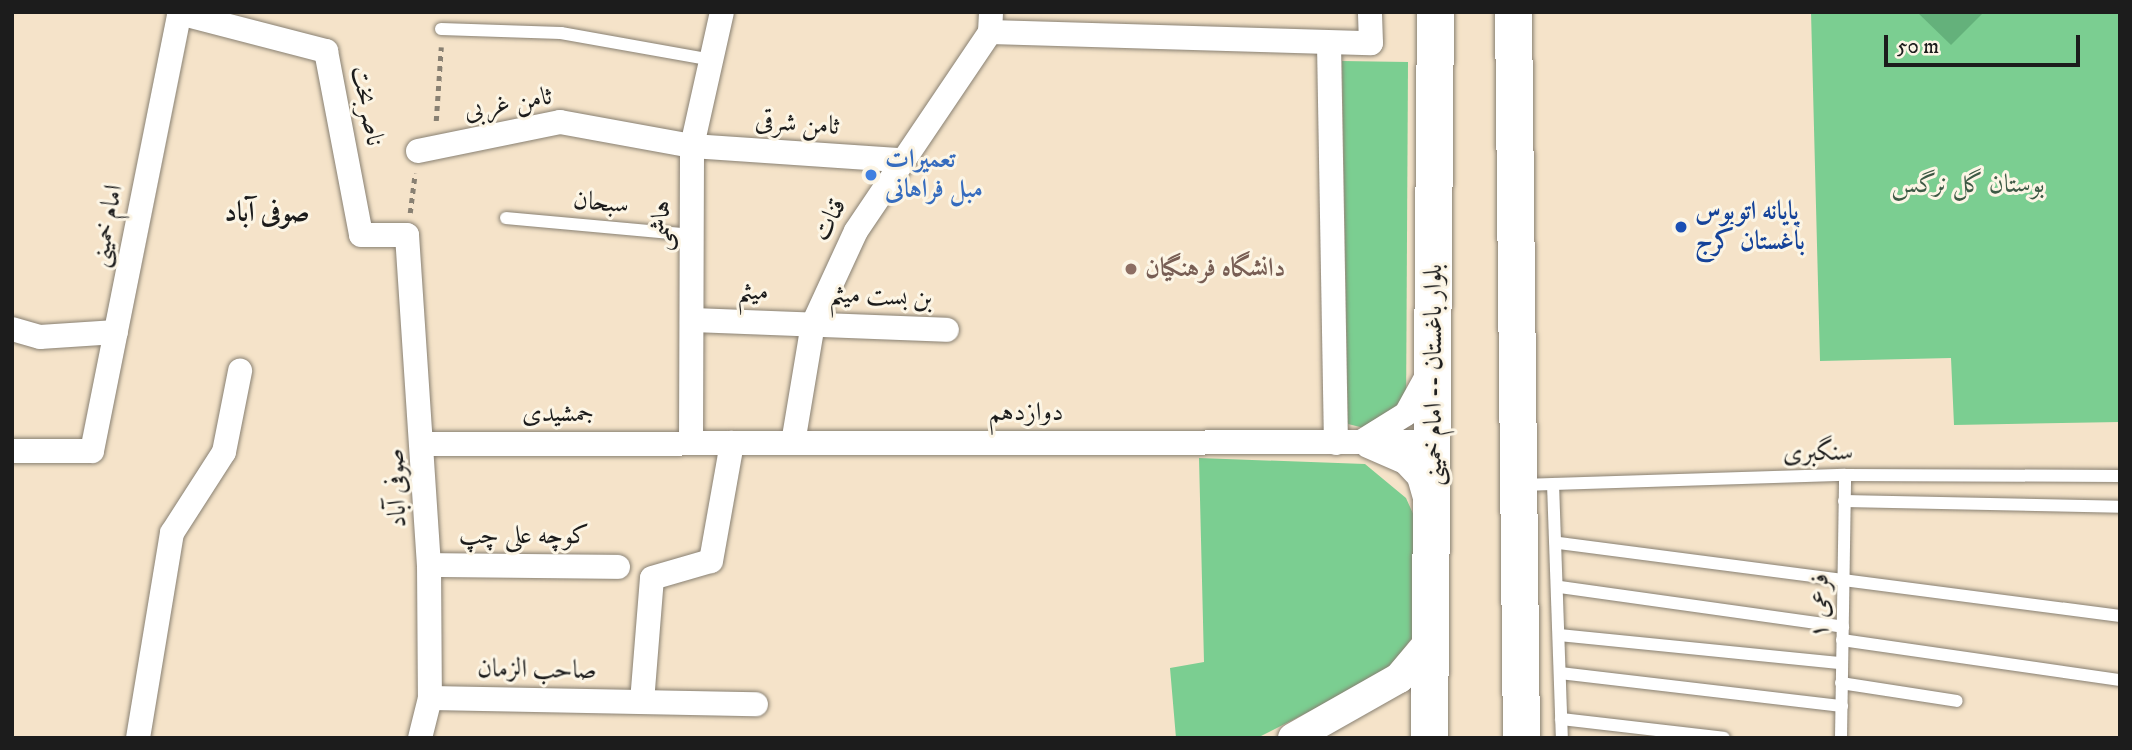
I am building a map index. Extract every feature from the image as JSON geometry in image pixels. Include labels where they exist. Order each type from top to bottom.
[{"type":"main road","name":"بلوار باغستان -- امام خمینی","points":[[1429,738],[1434,442],[1435,12]]},
{"type":"main road","points":[[1514,12],[1535,485],[1521,738]]},
{"type":"street","name":"هاشمی","points":[[691,443],[692,146],[722,12]]},
{"type":"street","points":[[991,22],[1329,44],[1371,43],[1370,12]]},
{"type":"street","name":"ناصربخت","points":[[180,13],[326,51],[361,235],[407,235]]},
{"type":"street","name":"امام خمینی","points":[[12,452],[92,451],[180,13]]},
{"type":"street","name":"قنات","points":[[793,443],[813,324],[856,231],[898,160],[991,22]]},
{"type":"street","points":[[1329,44],[1336,443]]},
{"type":"street","name":"ثامن غربی","points":[[418,150],[560,122],[692,146]]},
{"type":"street","name":"ثامن شرقی","points":[[692,146],[898,160]]},
{"type":"street","name":"صوفی آباد","points":[[407,235],[426,444],[430,698],[420,738]]},
{"type":"street","name":"میثم","points":[[692,320],[813,324]]},
{"type":"street","name":"بن بست میثم","points":[[813,324],[947,330]]},
{"type":"street","points":[[12,329],[40,337],[116,332]]},
{"type":"street","points":[[1361,443],[1406,414],[1422,393],[1434,348]]},
{"type":"street","points":[[138,738],[173,533],[224,452],[240,371]]},
{"type":"street","name":"دوازدهم","points":[[691,443],[1434,442]]},
{"type":"street","name":"جمشیدی","points":[[426,444],[691,443]]},
{"type":"street","points":[[642,702],[652,578],[711,561],[732,443]]},
{"type":"street","points":[[1361,443],[1405,462],[1419,477],[1433,525]]},
{"type":"street","name":"کوچه علی چپ","points":[[429,565],[618,567]]},
{"type":"street","points":[[1293,738],[1399,678],[1431,640]]},
{"type":"street","name":"صاحب الزمان","points":[[430,698],[756,704]]},
{"type":"lane","points":[[441,29],[561,33],[712,60]]},
{"type":"lane","name":"سبحان","points":[[506,218],[692,235]]},
{"type":"lane","name":"سنگبری","points":[[1535,485],[1845,475],[2120,475]]},
{"type":"lane","name":"۱ فرعی","points":[[1842,738],[1845,475]]},
{"type":"lane","points":[[1535,485],[1559,543],[1562,738]]},
{"type":"lane","points":[[1844,501],[2120,507]]},
{"type":"lane","points":[[1559,543],[2120,616]]},
{"type":"lane","points":[[1560,587],[2120,680]]},
{"type":"lane","points":[[1559,635],[1842,663]]},
{"type":"lane","points":[[1560,673],[1842,706]]},
{"type":"lane","points":[[1841,683],[1957,701]]},
{"type":"lane","points":[[1561,719],[1724,738]]},
{"type":"path","points":[[407,235],[418,150],[441,113],[441,29]]},
{"type":"green space","name":"بوستان گل نرگس","points":[[1811,12],[2120,12],[2120,422],[1954,425],[1951,358],[1820,361]]},
{"type":"green space","points":[[1917,12],[1984,12],[1951,45]]},
{"type":"green space","points":[[1342,61],[1408,62],[1406,414],[1364,428],[1348,424]]},
{"type":"green space","points":[[1199,458],[1365,464],[1406,498],[1419,527],[1413,637],[1385,673],[1257,738],[1176,738],[1170,668],[1204,662]]},
{"type":"place","name":"تعمیرات مبل فراهانی","points":[[871,175]]},
{"type":"place","name":"پایانه اتوبوس باغستان کرج","points":[[1681,227]]},
{"type":"place","name":"دانشگاه فرهنگیان","points":[[1131,269]]},
{"type":"district","name":"صوفی آباد","points":[[267,213]]}]
